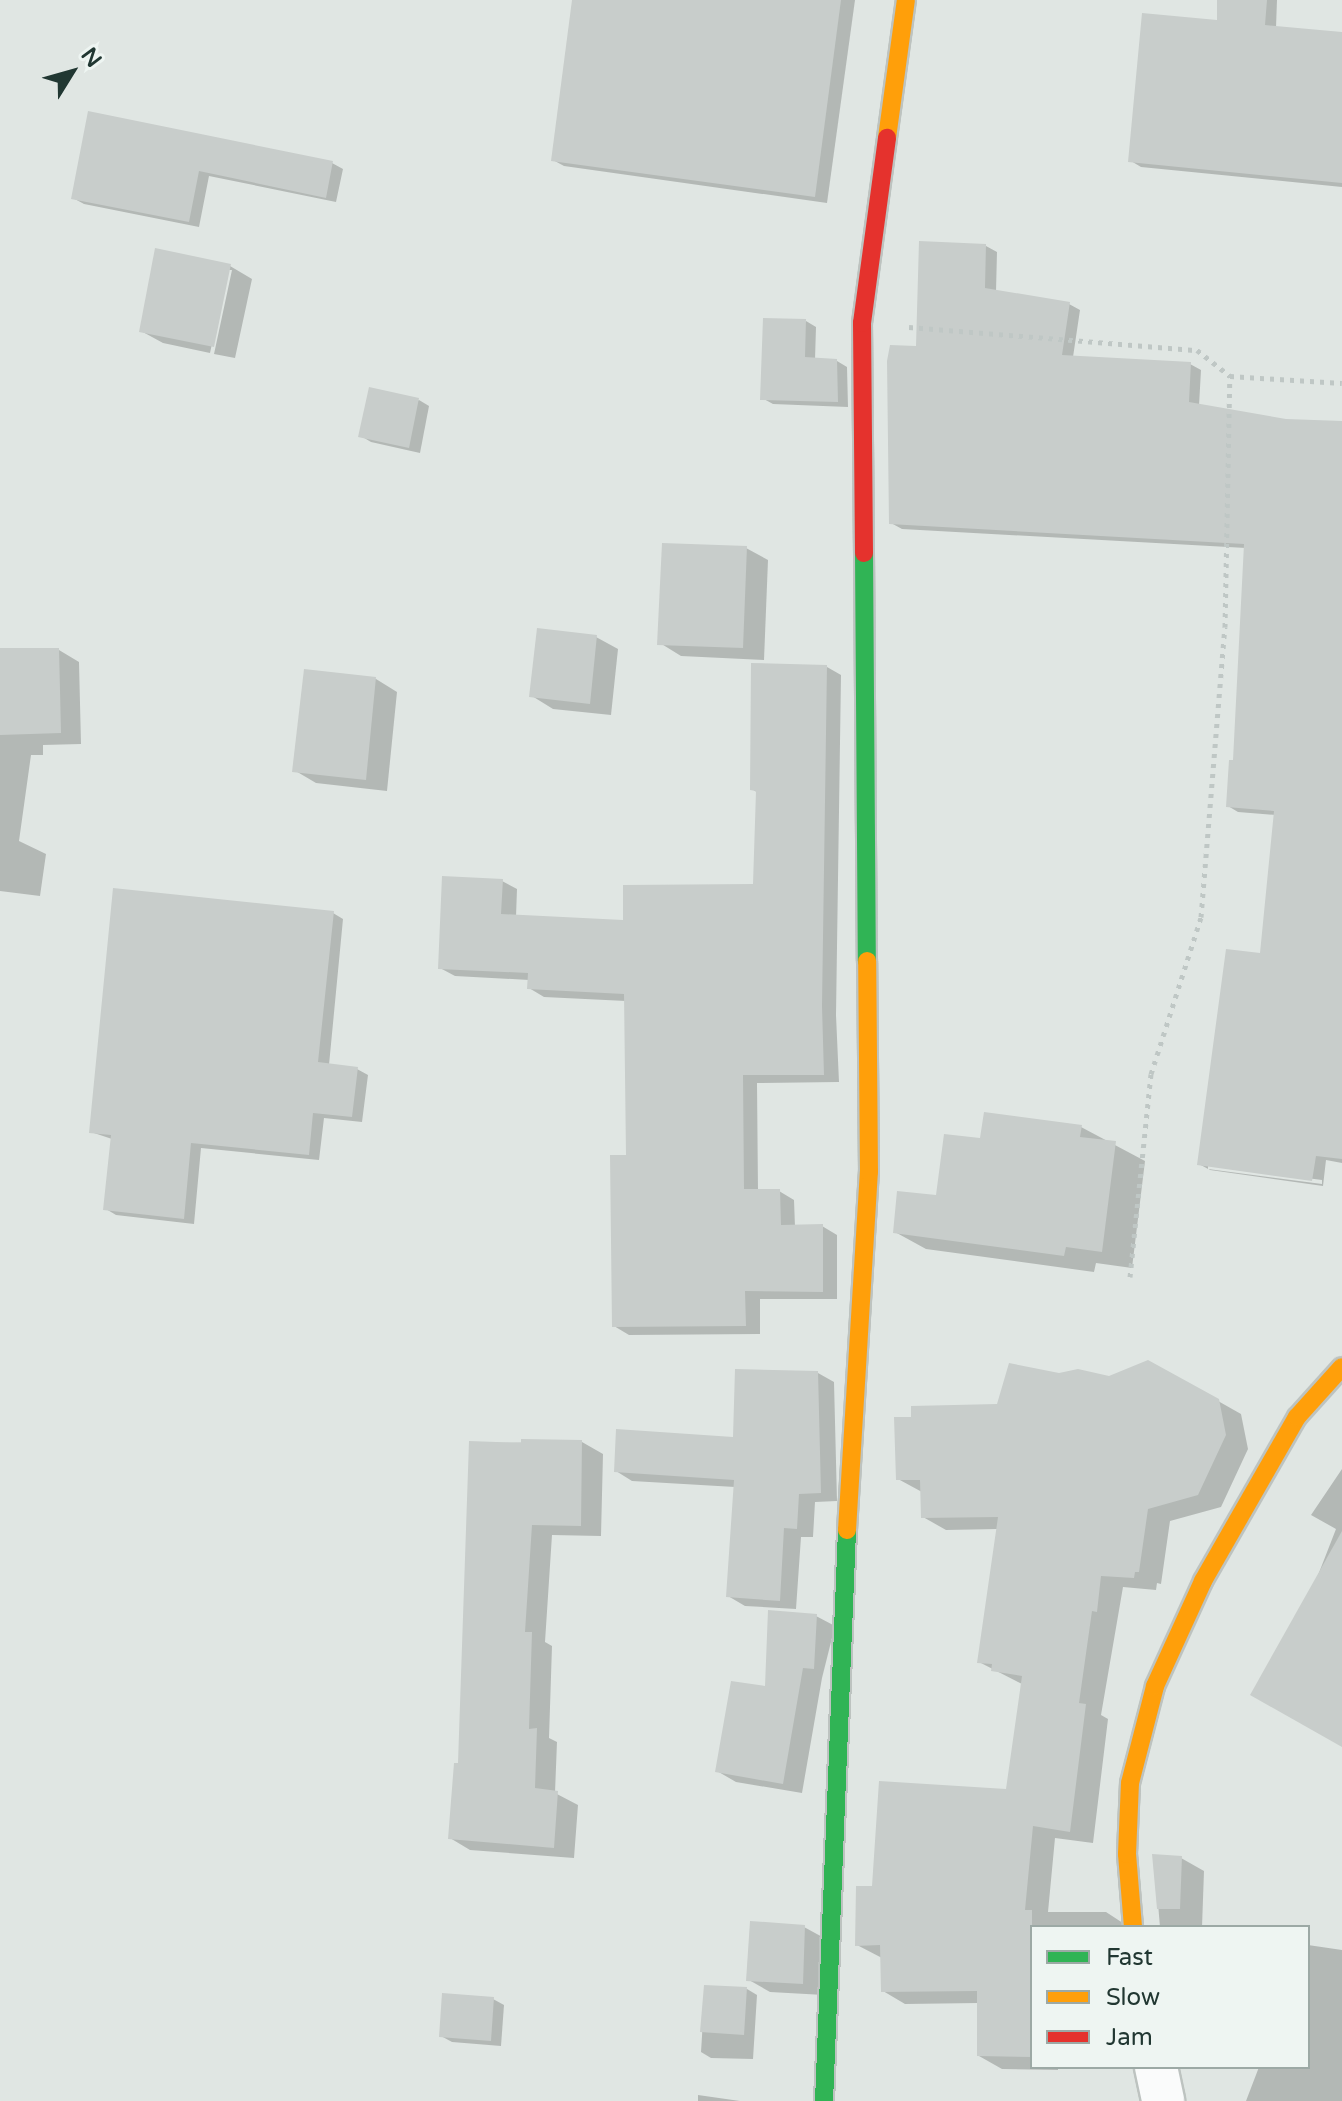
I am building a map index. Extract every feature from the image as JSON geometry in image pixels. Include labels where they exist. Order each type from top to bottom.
[{"type":"street","points":[[824,2101],[839,1660],[869,1172],[862,323],[906,0]]},
{"type":"street","points":[[1133,1925],[1127,1854],[1130,1783],[1155,1686],[1203,1581],[1297,1417],[1342,1367]]},
{"type":"street","points":[[1156,2069],[1163,2101]]},
{"type":"path","points":[[862,323],[1197,350],[1230,376],[1342,383]]},
{"type":"path","points":[[1130,1277],[1151,1074],[1201,917],[1225,627],[1230,376]]},
{"type":"building","points":[[572,0],[841,0],[815,197],[551,161]]},
{"type":"building","points":[[1217,0],[1267,0],[1265,25],[1342,32],[1342,183],[1128,162],[1142,13],[1217,20]]},
{"type":"building","points":[[88,111],[333,161],[326,198],[199,171],[189,222],[71,199]]},
{"type":"building","points":[[919,241],[986,244],[985,288],[1070,302],[1062,355],[1191,362],[1189,402],[1286,419],[1342,421],[1342,1159],[1316,1156],[1312,1181],[1197,1165],[1226,949],[1260,953],[1274,811],[1226,807],[1229,760],[1233,760],[1244,544],[889,524],[887,361],[890,345],[916,346]]},
{"type":"building","points":[[155,248],[231,264],[214,347],[139,332]]},
{"type":"building","points":[[763,318],[806,319],[805,357],[837,359],[838,402],[760,400]]},
{"type":"building","points":[[369,387],[419,398],[409,448],[358,437]]},
{"type":"building","points":[[662,543],[747,546],[743,648],[657,645]]},
{"type":"building","points":[[537,628],[597,635],[590,704],[529,697]]},
{"type":"building","points":[[0,648],[59,648],[61,733],[0,735]]},
{"type":"building","points":[[751,663],[827,665],[822,1006],[824,1075],[743,1075],[744,1189],[780,1189],[781,1225],[823,1224],[823,1292],[745,1291],[746,1326],[612,1327],[610,1155],[626,1155],[624,994],[527,989],[528,973],[438,969],[442,876],[503,879],[501,914],[623,920],[623,885],[753,884],[756,791],[750,790]]},
{"type":"building","points":[[304,669],[376,677],[366,780],[292,772]]},
{"type":"building","points":[[113,888],[334,911],[318,1062],[358,1067],[352,1117],[313,1113],[309,1155],[191,1143],[184,1219],[103,1210],[111,1135],[89,1133]]},
{"type":"building","points":[[984,1112],[1082,1125],[1080,1137],[1116,1141],[1102,1252],[1066,1247],[1064,1256],[893,1233],[897,1191],[936,1195],[944,1134],[980,1138]]},
{"type":"building","points":[[1148,1360],[1219,1399],[1226,1435],[1198,1495],[1148,1509],[1139,1572],[1135,1572],[1134,1578],[1101,1576],[1097,1612],[1092,1611],[1079,1703],[1086,1704],[1070,1832],[1033,1826],[1025,1910],[1032,1910],[1030,2057],[977,2056],[977,1991],[881,1992],[880,1945],[855,1946],[856,1886],[872,1886],[879,1781],[1006,1789],[1022,1676],[991,1671],[992,1664],[977,1663],[998,1517],[921,1518],[920,1480],[896,1480],[894,1417],[911,1417],[911,1406],[997,1404],[1009,1363],[1059,1373],[1078,1369],[1109,1376]]},
{"type":"building","points":[[735,1369],[818,1371],[821,1493],[799,1494],[797,1529],[784,1528],[780,1601],[726,1597],[734,1480],[614,1472],[616,1429],[733,1437]]},
{"type":"building","points":[[521,1439],[582,1440],[581,1526],[532,1525],[525,1632],[532,1632],[529,1729],[537,1728],[535,1788],[558,1791],[554,1848],[448,1839],[454,1763],[458,1763],[469,1441],[521,1443]]},
{"type":"building","points":[[1342,1531],[1342,1747],[1250,1695]]},
{"type":"building","points":[[768,1610],[817,1614],[814,1669],[803,1668],[783,1784],[715,1772],[731,1681],[765,1686]]},
{"type":"building","points":[[1152,1854],[1182,1856],[1180,1909],[1157,1909]]},
{"type":"building","points":[[750,1921],[805,1925],[803,1984],[746,1981]]},
{"type":"building","points":[[704,1985],[747,1987],[744,2035],[700,2032]]},
{"type":"building","points":[[442,1993],[494,1997],[491,2041],[439,2037]]},
{"type":"traffic: fast","points":[[864,553],[867,961]]},
{"type":"traffic: fast","points":[[824,2101],[847,1530]]},
{"type":"traffic: slow","points":[[887,138],[906,0]]},
{"type":"traffic: slow","points":[[847,1530],[869,1172],[867,961]]},
{"type":"traffic: slow","points":[[1133,1925],[1127,1854],[1130,1783],[1155,1686],[1203,1581],[1297,1417],[1342,1367]]},
{"type":"traffic: jam","points":[[864,553],[862,323],[887,138]]}]
